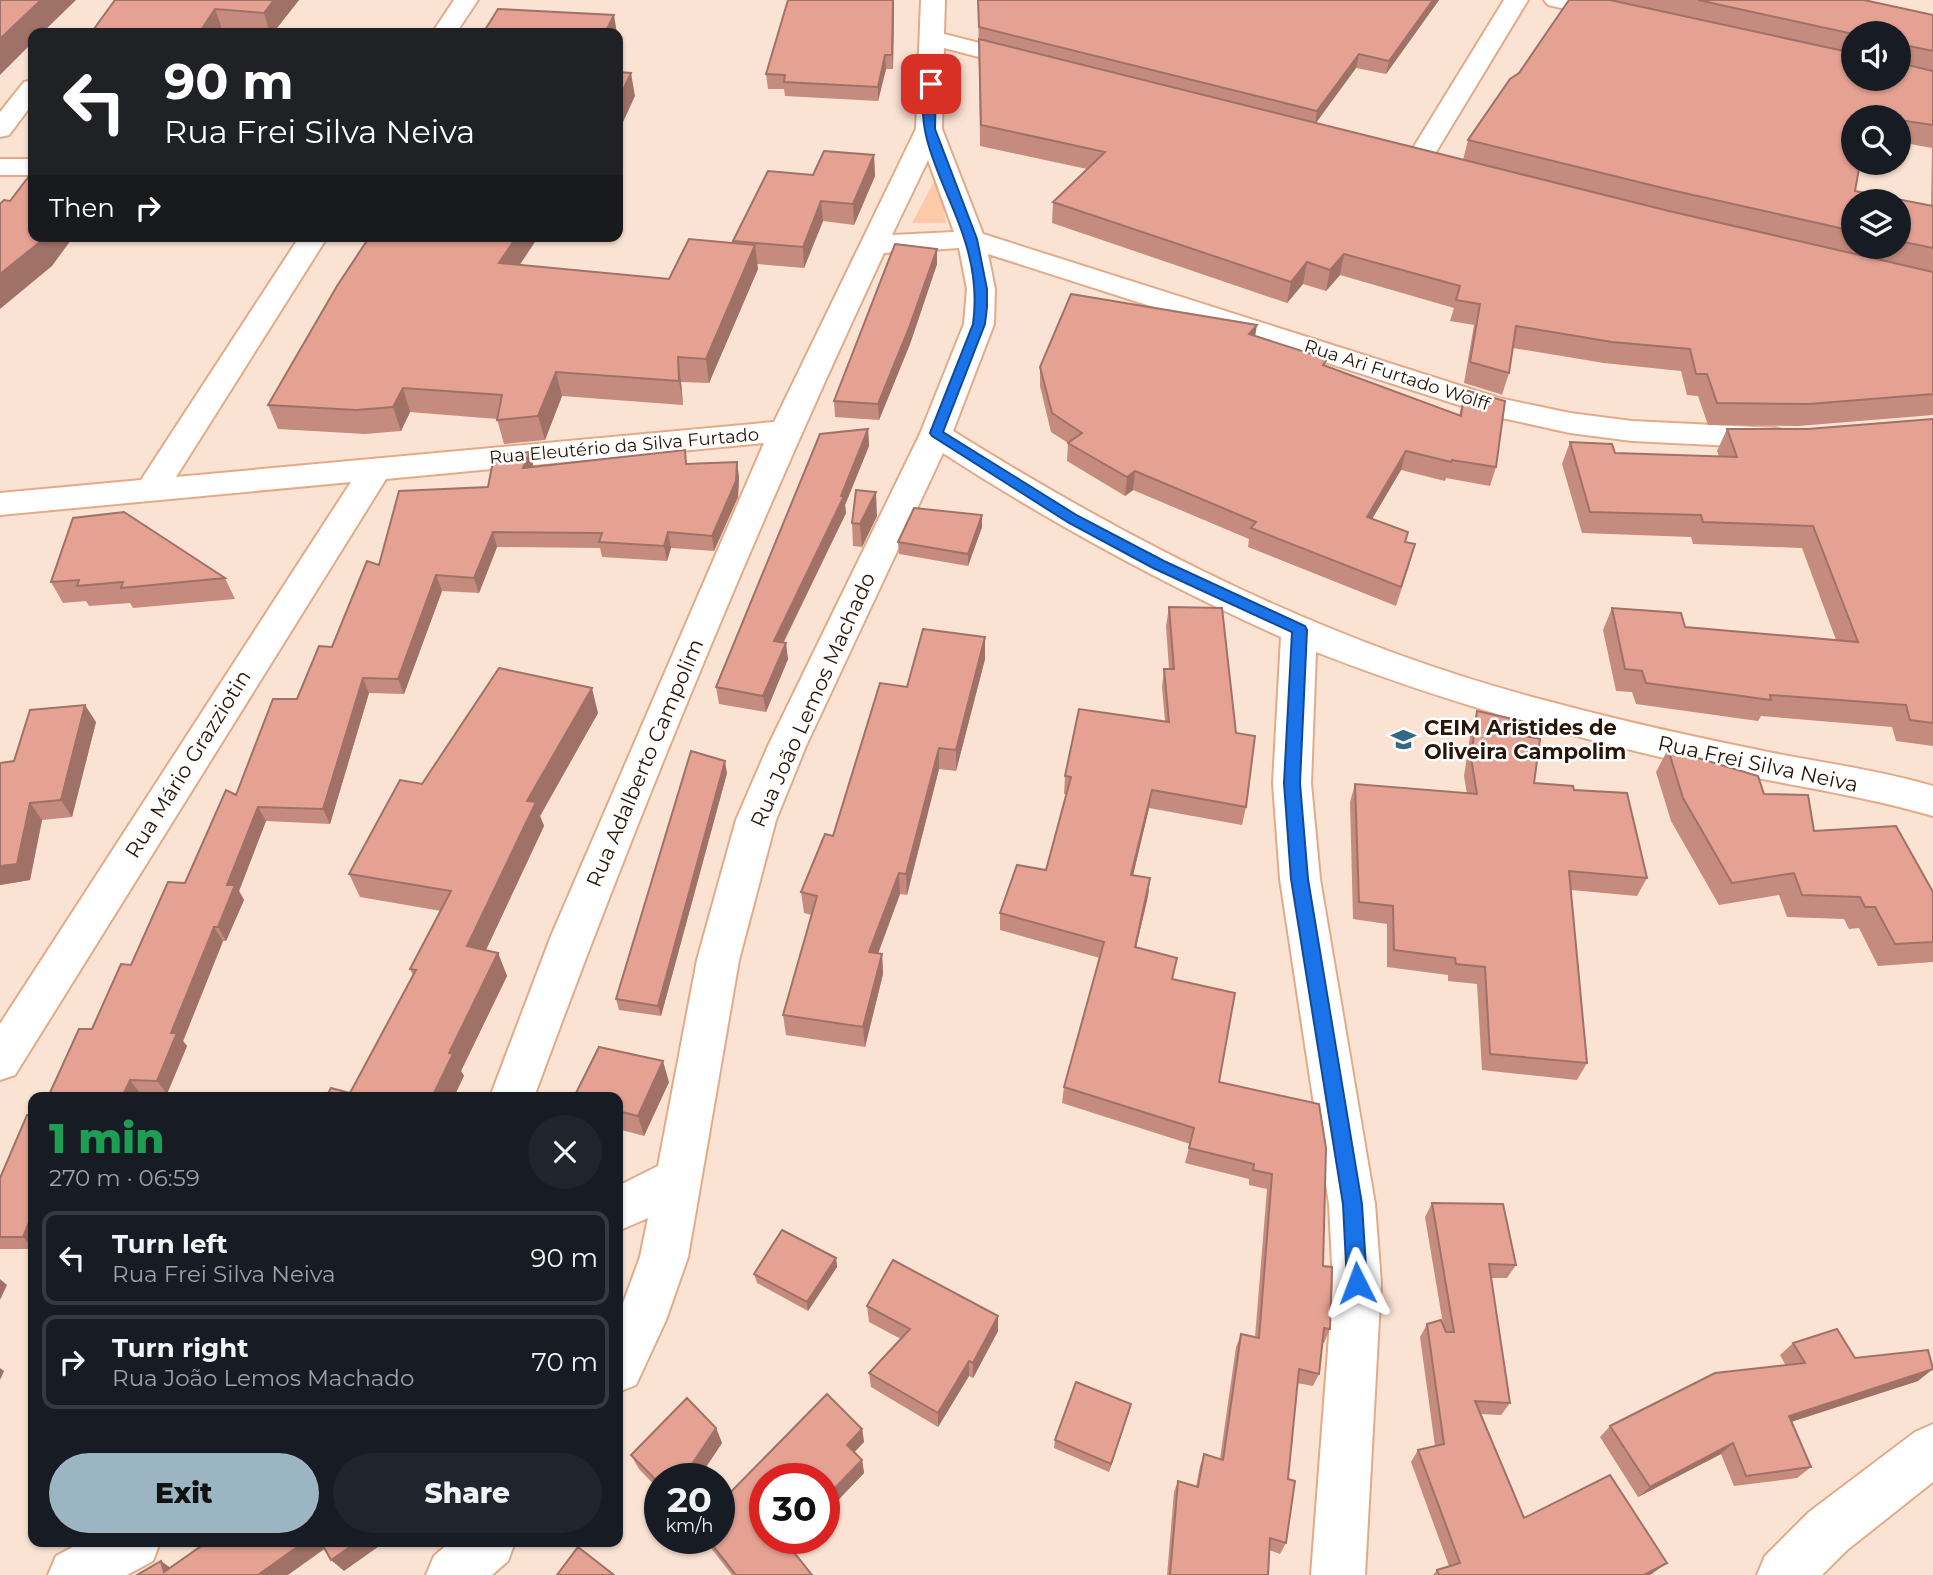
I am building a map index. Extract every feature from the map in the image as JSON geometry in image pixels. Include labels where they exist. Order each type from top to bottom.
[{"type":"street","points":[[447,28],[466,0]]},
{"type":"street","name":"Rua Eleutério da Silva Furtado","points":[[0,504],[377,467],[785,432],[929,129],[933,0]]},
{"type":"street","points":[[1418,161],[1516,0]]},
{"type":"street","points":[[1556,0],[1637,18]]},
{"type":"street","points":[[932,38],[1054,69]]},
{"type":"street","points":[[0,129],[28,94]]},
{"type":"street","name":"Rua João Lemos Machado","points":[[623,1357],[642,1320],[664,1256],[718,960],[738,879],[757,820],[787,746],[936,433],[979,324],[981,289],[971,239],[929,129]]},
{"type":"street","points":[[1391,154],[1445,168]]},
{"type":"street","points":[[0,167],[28,167]]},
{"type":"street","name":"Rua Ari Furtado Wolff","points":[[875,244],[971,239],[1493,405],[1570,424],[1759,439],[1799,436]]},
{"type":"street","points":[[152,489],[310,242]]},
{"type":"street","name":"Rua Adalberto Campolim","points":[[514,1092],[572,936],[785,432]]},
{"type":"street","name":"Rua Frei Silva Neiva","points":[[936,433],[1073,520],[1158,564],[1300,630],[1422,677],[1545,715],[1678,748],[1932,801]]},
{"type":"street","name":"Rua Mário Grazziotin","points":[[0,1061],[377,467]]},
{"type":"street","points":[[1300,630],[1292,783],[1300,879],[1352,1204],[1357,1283],[1338,1575]]},
{"type":"street","points":[[623,1206],[678,1179]]},
{"type":"street","points":[[1784,1575],[1828,1531],[1933,1450]]},
{"type":"street","points":[[75,1575],[125,1547]]},
{"type":"street","points":[[453,1575],[484,1547]]},
{"type":"shaded area","points":[[938,174],[946,223],[912,223]]},
{"type":"building","points":[[0,0],[41,0],[0,39]]},
{"type":"building","points":[[115,0],[274,0],[264,13],[215,9],[202,28],[95,28]]},
{"type":"building","points":[[788,0],[893,0],[892,55],[885,55],[878,87],[784,82],[785,75],[766,74]]},
{"type":"building","points":[[978,0],[1433,0],[1389,61],[1359,54],[1317,111],[979,27]]},
{"type":"building","points":[[1569,0],[1610,0],[1841,50],[1841,91],[1911,91],[1911,66],[1933,71],[1933,125],[1911,122],[1911,105],[1841,105],[1841,175],[1858,175],[1855,189],[1841,189],[1841,228],[1468,140],[1510,79],[1519,73]]},
{"type":"building","points":[[1698,0],[1864,0],[1933,15],[1933,51],[1911,46],[1911,21],[1841,21],[1841,31]]},
{"type":"building","points":[[498,9],[614,15],[608,28],[486,28]]},
{"type":"building","points":[[979,39],[1669,211],[1841,251],[1841,259],[1877,259],[1933,272],[1933,394],[1809,404],[1717,403],[1707,374],[1696,374],[1690,349],[1612,342],[1516,326],[1509,373],[1470,362],[1480,304],[1456,300],[1460,286],[1344,254],[1330,270],[1307,262],[1291,282],[1053,202],[1105,152],[981,125]]},
{"type":"building","points":[[623,72],[631,73],[623,90]]},
{"type":"building","points":[[824,151],[874,155],[853,204],[821,201],[803,247],[733,241],[768,171],[813,175]]},
{"type":"building","points":[[28,178],[28,242],[40,242],[0,274],[0,204],[4,200],[10,201]]},
{"type":"building","points":[[1911,202],[1933,206],[1933,248],[1911,243]]},
{"type":"building","points":[[689,239],[755,245],[706,359],[678,357],[679,381],[556,372],[538,416],[497,420],[502,395],[403,388],[393,407],[356,410],[268,405],[337,286],[366,242],[513,242],[499,263],[669,279]]},
{"type":"building","points":[[895,244],[937,249],[909,328],[878,404],[834,401]]},
{"type":"building","points":[[1071,294],[1257,325],[1249,334],[1327,359],[1323,365],[1461,416],[1465,390],[1505,401],[1496,467],[1451,462],[1406,451],[1367,517],[1408,532],[1405,542],[1415,544],[1401,587],[1251,528],[1256,522],[1135,471],[1127,477],[1068,443],[1082,433],[1052,413],[1040,367]]},
{"type":"building","points":[[1933,419],[1933,723],[1910,720],[1906,705],[1770,695],[1771,700],[1646,683],[1642,671],[1625,669],[1612,608],[1681,613],[1685,627],[1858,642],[1813,526],[1703,522],[1701,515],[1590,512],[1570,442],[1612,444],[1615,453],[1737,457],[1727,429],[1808,429]]},
{"type":"building","points":[[868,429],[841,496],[844,496],[774,641],[786,643],[763,696],[716,687],[820,434]]},
{"type":"building","points":[[685,450],[686,464],[737,462],[736,481],[712,536],[668,532],[664,546],[599,542],[602,533],[493,532],[474,578],[436,575],[398,679],[363,678],[323,809],[258,807],[227,885],[235,885],[218,927],[214,927],[171,1033],[177,1033],[157,1081],[130,1080],[124,1092],[50,1092],[79,1029],[92,1029],[121,964],[131,965],[168,882],[185,883],[226,790],[236,795],[273,699],[297,699],[319,646],[332,647],[367,561],[379,565],[399,491],[488,487],[494,456],[530,452],[523,468]]},
{"type":"building","points":[[856,490],[876,492],[860,524],[852,523]]},
{"type":"building","points":[[914,508],[982,515],[968,554],[898,542]]},
{"type":"building","points":[[124,512],[225,578],[121,588],[123,582],[77,586],[79,580],[51,582],[73,518]]},
{"type":"building","points":[[1169,607],[1222,608],[1236,733],[1255,736],[1246,807],[1152,790],[1131,875],[1150,878],[1135,947],[1177,958],[1172,979],[1235,993],[1219,1082],[1319,1104],[1326,1148],[1323,1266],[1332,1267],[1330,1329],[1324,1328],[1319,1374],[1299,1369],[1288,1479],[1295,1481],[1286,1543],[1270,1538],[1268,1575],[1170,1575],[1178,1481],[1198,1487],[1204,1454],[1223,1460],[1241,1334],[1259,1338],[1272,1174],[1253,1170],[1254,1164],[1189,1148],[1194,1128],[1064,1087],[1104,942],[1000,913],[1017,865],[1046,870],[1071,777],[1065,776],[1079,709],[1169,722],[1164,669],[1174,669]]},
{"type":"building","points":[[923,629],[985,637],[956,750],[939,748],[906,874],[899,873],[869,952],[882,954],[863,1027],[783,1015],[817,896],[801,892],[825,834],[833,836],[880,683],[907,687]]},
{"type":"building","points":[[499,668],[592,688],[527,801],[536,802],[467,946],[498,953],[449,1053],[453,1054],[434,1092],[351,1092],[416,970],[410,969],[451,891],[349,874],[400,780],[422,784]]},
{"type":"building","points":[[85,705],[61,800],[30,803],[17,864],[0,866],[0,763],[14,761],[30,710]]},
{"type":"building","points":[[1477,711],[1526,722],[1525,736],[1540,739],[1534,783],[1573,786],[1574,790],[1627,793],[1647,878],[1569,871],[1587,1063],[1490,1054],[1485,967],[1456,964],[1455,958],[1394,950],[1393,906],[1359,902],[1355,784],[1477,794],[1471,758]]},
{"type":"building","points":[[1668,749],[1758,776],[1764,794],[1808,795],[1814,831],[1896,826],[1933,892],[1933,942],[1895,944],[1875,907],[1865,907],[1860,897],[1802,895],[1794,873],[1732,883],[1683,798]]},
{"type":"building","points":[[691,751],[725,761],[658,1006],[616,999]]},
{"type":"building","points":[[599,1047],[663,1061],[638,1116],[623,1112],[623,1092],[576,1092]]},
{"type":"building","points":[[331,1088],[346,1092],[329,1092]]},
{"type":"building","points":[[28,1115],[28,1225],[23,1237],[0,1237],[0,1178]]},
{"type":"building","points":[[1432,1203],[1503,1204],[1516,1265],[1489,1264],[1510,1403],[1475,1401],[1524,1518],[1610,1475],[1667,1563],[1644,1575],[1439,1575],[1437,1570],[1460,1563],[1418,1450],[1444,1444],[1427,1324],[1441,1320],[1446,1332],[1454,1332]]},
{"type":"building","points":[[782,1230],[836,1258],[807,1302],[754,1274]]},
{"type":"building","points":[[893,1260],[998,1316],[973,1363],[969,1361],[938,1413],[869,1373],[910,1329],[867,1306]]},
{"type":"building","points":[[1837,1329],[1855,1358],[1928,1350],[1933,1369],[1789,1416],[1811,1467],[1746,1476],[1733,1443],[1650,1487],[1610,1426],[1715,1373],[1805,1363],[1793,1343]]},
{"type":"building","points":[[1076,1382],[1131,1404],[1111,1464],[1055,1440]]},
{"type":"building","points":[[827,1394],[862,1429],[847,1445],[862,1460],[840,1483],[840,1463],[759,1463]]},
{"type":"building","points":[[687,1398],[716,1428],[693,1463],[644,1463],[644,1468],[631,1455]]},
{"type":"building","points":[[749,1473],[749,1554],[795,1554],[812,1575],[736,1575],[720,1554],[735,1554],[735,1488]]},
{"type":"building","points":[[200,1547],[297,1547],[258,1575],[137,1575],[161,1561],[164,1572]]},
{"type":"building","points":[[324,1547],[350,1547],[331,1560]]},
{"type":"building","points":[[578,1547],[614,1575],[557,1575]]},
{"type":"place","name":"CEIM Aristides de Oliveira Campolim","points":[[1404,740]]},
{"type":"route","points":[[931,84],[929,129],[971,239],[981,289],[979,324],[936,433],[1073,520],[1158,564],[1300,630],[1292,783],[1300,879],[1352,1204],[1357,1283]]}]
